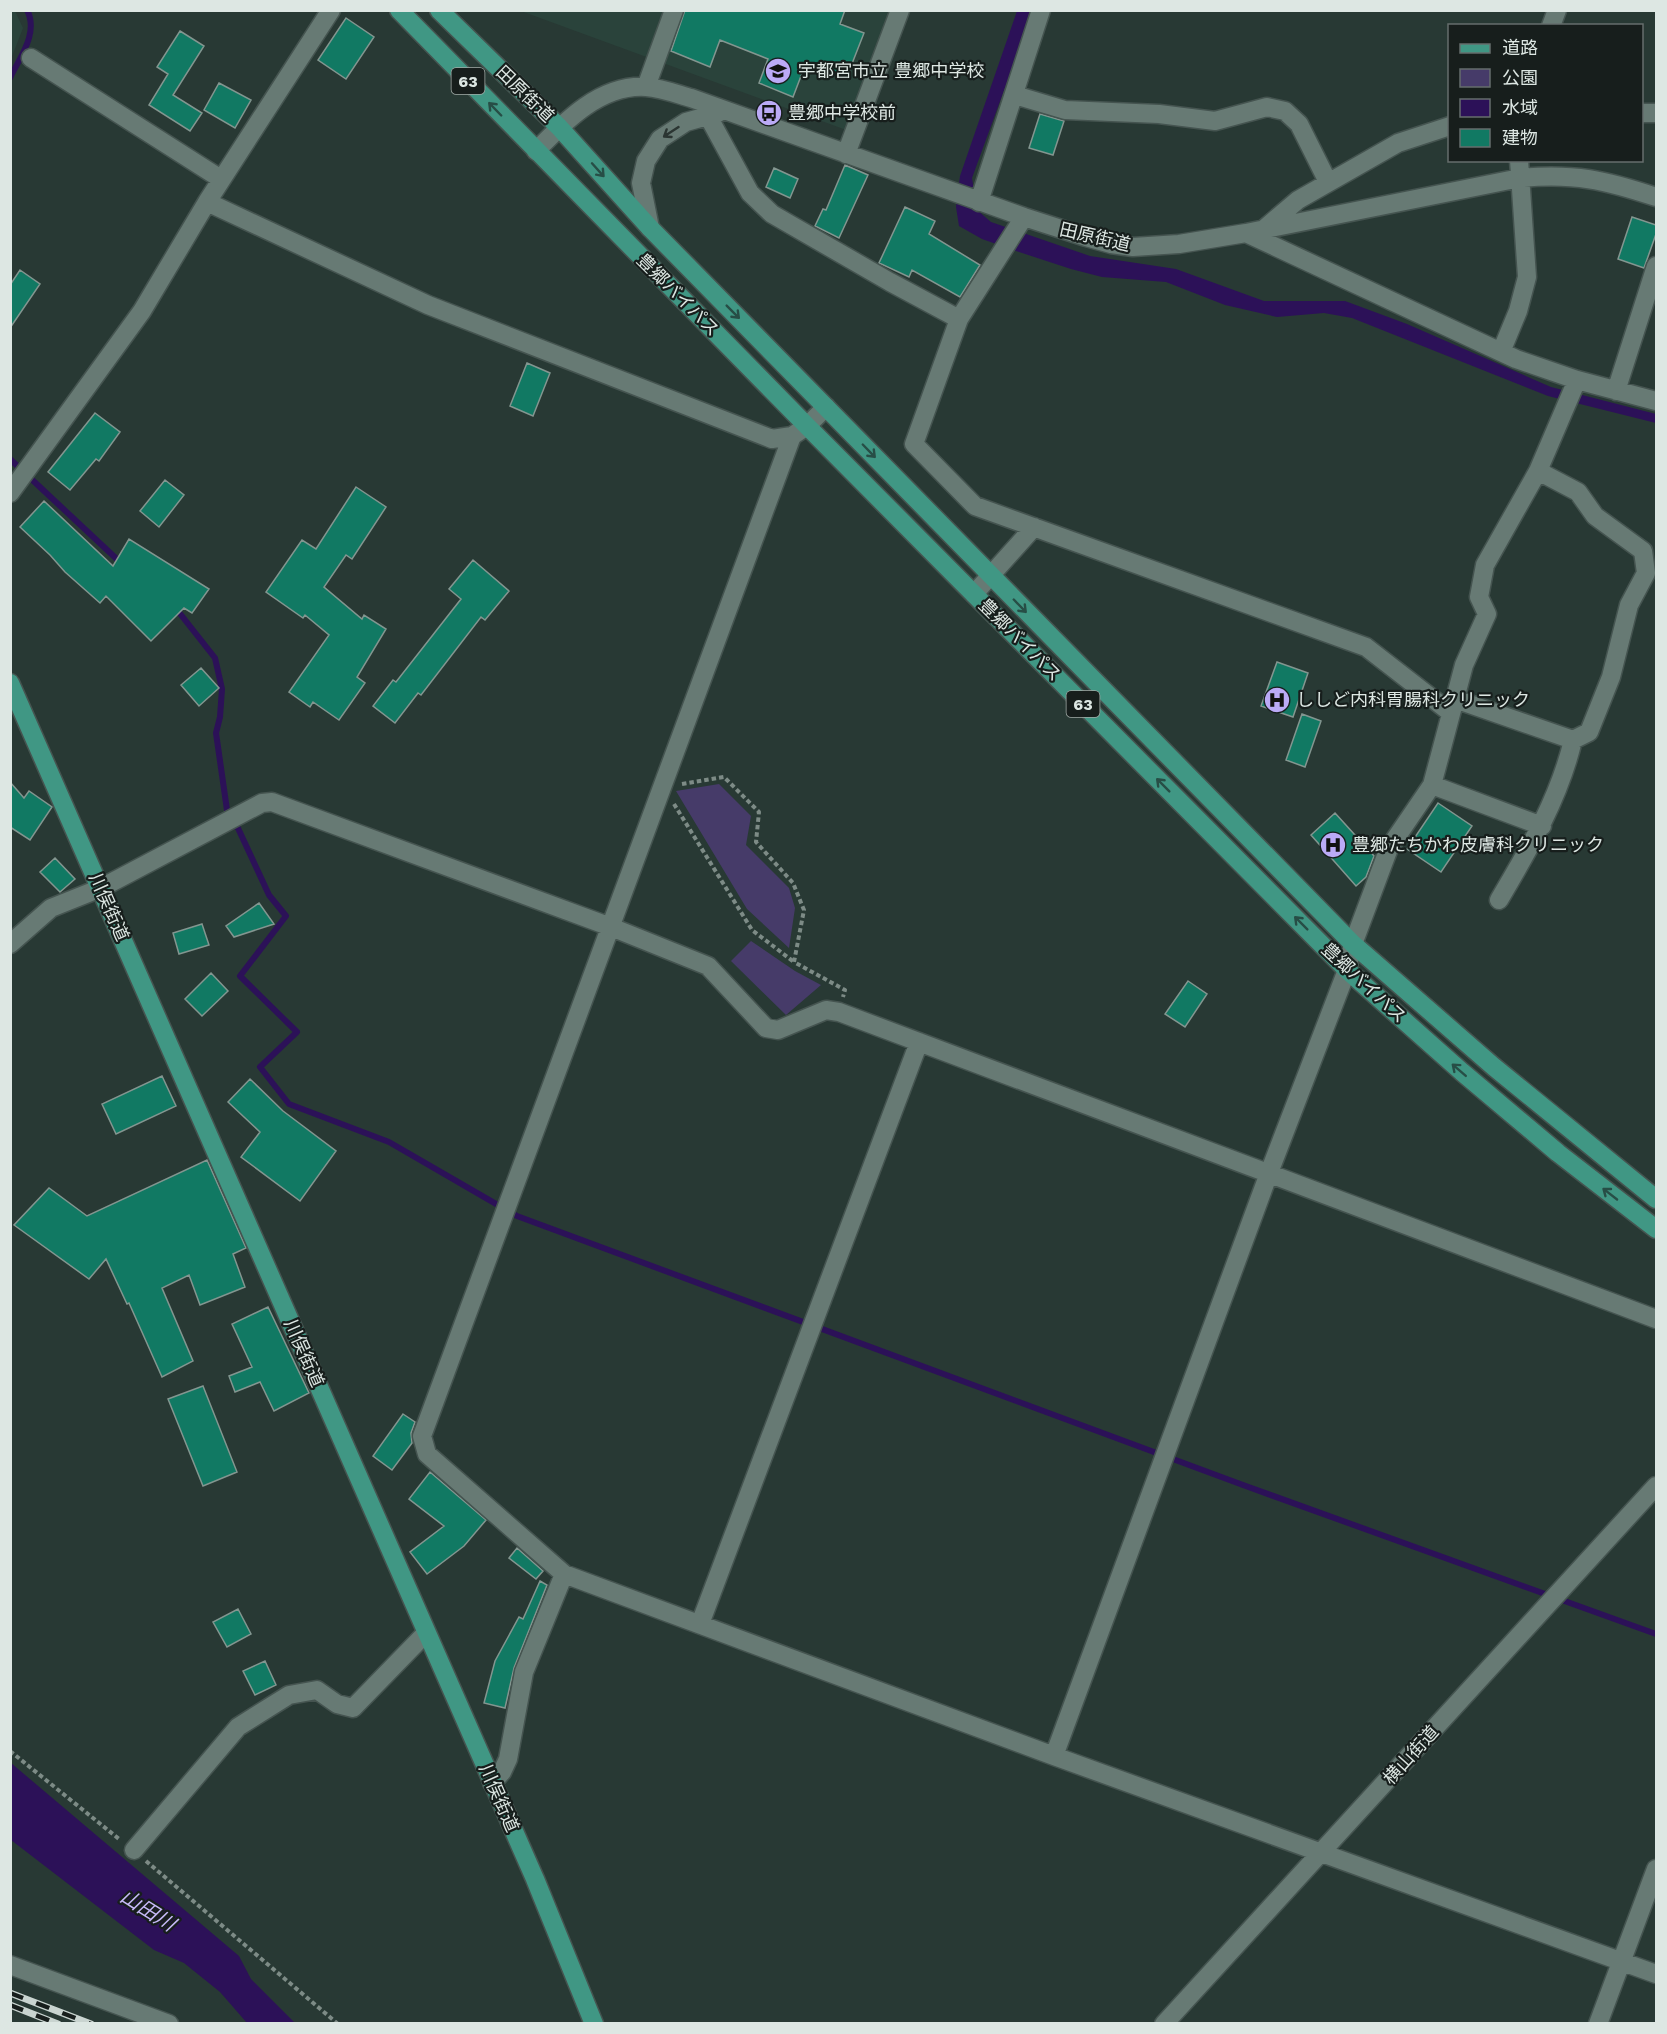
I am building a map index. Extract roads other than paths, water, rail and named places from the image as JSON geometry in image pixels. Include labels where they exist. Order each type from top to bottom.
[{"type":"main road","name":"田原街道","points":[[399,10],[536,151]]},
{"type":"main road","name":"田原街道","points":[[439,10],[559,127]]},
{"type":"main road","name":"豊郷バイパス","points":[[559,127],[650,228],[1353,944],[1494,1067],[1656,1199]]},
{"type":"main road","name":"豊郷バイパス","points":[[536,151],[799,431],[974,594],[1347,970],[1549,1146],[1656,1229]]},
{"type":"main road","name":"川俣街道","points":[[10,683],[535,1879],[594,2024]]},
{"type":"street","points":[[10,493],[142,311],[207,201],[331,10]]},
{"type":"street","points":[[646,87],[674,10]]},
{"type":"street","points":[[846,154],[900,10]]},
{"type":"street","points":[[979,202],[1041,10]]},
{"type":"street","points":[[31,58],[221,179]]},
{"type":"street","name":"田原街道","points":[[536,151],[559,127],[586,106],[622,89],[646,87],[669,92],[717,113],[846,154],[1094,240],[1133,247],[1179,244],[1246,233],[1519,169],[1552,175],[1575,176],[1622,186],[1656,197]]},
{"type":"street","points":[[1015,95],[1065,110],[1159,114],[1215,121],[1267,107],[1285,111],[1299,124],[1328,182]]},
{"type":"street","points":[[650,228],[641,183],[646,161],[660,139],[686,122],[717,113],[750,193],[772,214],[959,319]]},
{"type":"street","points":[[1264,229],[1298,200],[1328,182],[1398,143],[1448,126]]},
{"type":"street","points":[[1502,352],[1518,311],[1527,277],[1519,169]]},
{"type":"street","points":[[207,201],[428,305],[772,439],[799,431],[826,407]]},
{"type":"street","points":[[1024,217],[959,319],[914,444],[975,506],[1366,647],[1453,706],[1572,740],[1589,732],[1611,677],[1629,605],[1646,573],[1643,551],[1595,516],[1578,492],[1538,471]]},
{"type":"street","points":[[1246,233],[1502,352],[1577,380],[1656,401]]},
{"type":"street","points":[[1616,391],[1656,266]]},
{"type":"street","points":[[1054,1756],[1269,1173],[1347,970],[1353,944],[1389,848],[1432,785],[1464,665],[1487,614],[1479,597],[1485,565],[1538,471],[1577,380]]},
{"type":"street","points":[[799,431],[663,787],[422,1436],[427,1454],[564,1574],[1321,1854],[1656,1974]]},
{"type":"street","points":[[974,594],[1034,527]]},
{"type":"street","points":[[1499,900],[1542,826],[1567,765],[1572,740]]},
{"type":"street","points":[[1432,785],[1542,826]]},
{"type":"street","points":[[10,944],[51,908],[101,888],[262,803],[272,802],[611,927],[708,966],[766,1028],[778,1030],[826,1010],[839,1012],[1656,1319]]},
{"type":"street","points":[[700,1624],[919,1042]]},
{"type":"street","name":"横山街道","points":[[1164,2024],[1656,1486]]},
{"type":"street","points":[[492,1783],[502,1772],[508,1759],[524,1672],[564,1574]]},
{"type":"street","points":[[134,1850],[238,1727],[290,1695],[317,1690],[337,1704],[352,1708],[426,1633]]},
{"type":"street","points":[[1598,2024],[1656,1869]]},
{"type":"street","points":[[10,1965],[169,2024]]},
{"type":"water","points":[[1017,11],[1033,11],[972,178],[977,210],[991,222],[1090,256],[1176,269],[1264,301],[1345,301],[1407,324],[1551,387],[1656,414],[1656,423],[1548,396],[1352,318],[1324,313],[1277,317],[1225,305],[1166,282],[1102,277],[982,239],[959,226],[956,207],[960,176]]},
{"type":"water","name":"山田川","points":[[11,1763],[239,1956],[251,1979],[295,2023],[247,2023],[220,1992],[184,1963],[154,1950],[11,1840]]},
{"type":"waterway","points":[[10,78],[30,36],[31,27],[27,10]]},
{"type":"waterway","points":[[10,459],[121,563]]},
{"type":"waterway","points":[[174,606],[215,658],[222,689],[220,717],[216,733],[228,817]]},
{"type":"waterway","points":[[230,827],[237,826],[269,895],[286,916],[240,976],[297,1032],[260,1067],[289,1104],[389,1142],[517,1216],[1243,1485],[1656,1634]]},
{"type":"railway","points":[[10,1993],[91,2024]]},
{"type":"railway","points":[[10,2005],[58,2024]]},
{"type":"place","name":"宇都宮市立 豊郷中学校","points":[[778,71]]},
{"type":"place","name":"豊郷中学校前","points":[[769,113]]},
{"type":"place","name":"ししど内科胃腸科クリニック","points":[[1277,700]]},
{"type":"place","name":"豊郷たちかわ皮膚科クリニック","points":[[1333,845]]}]
